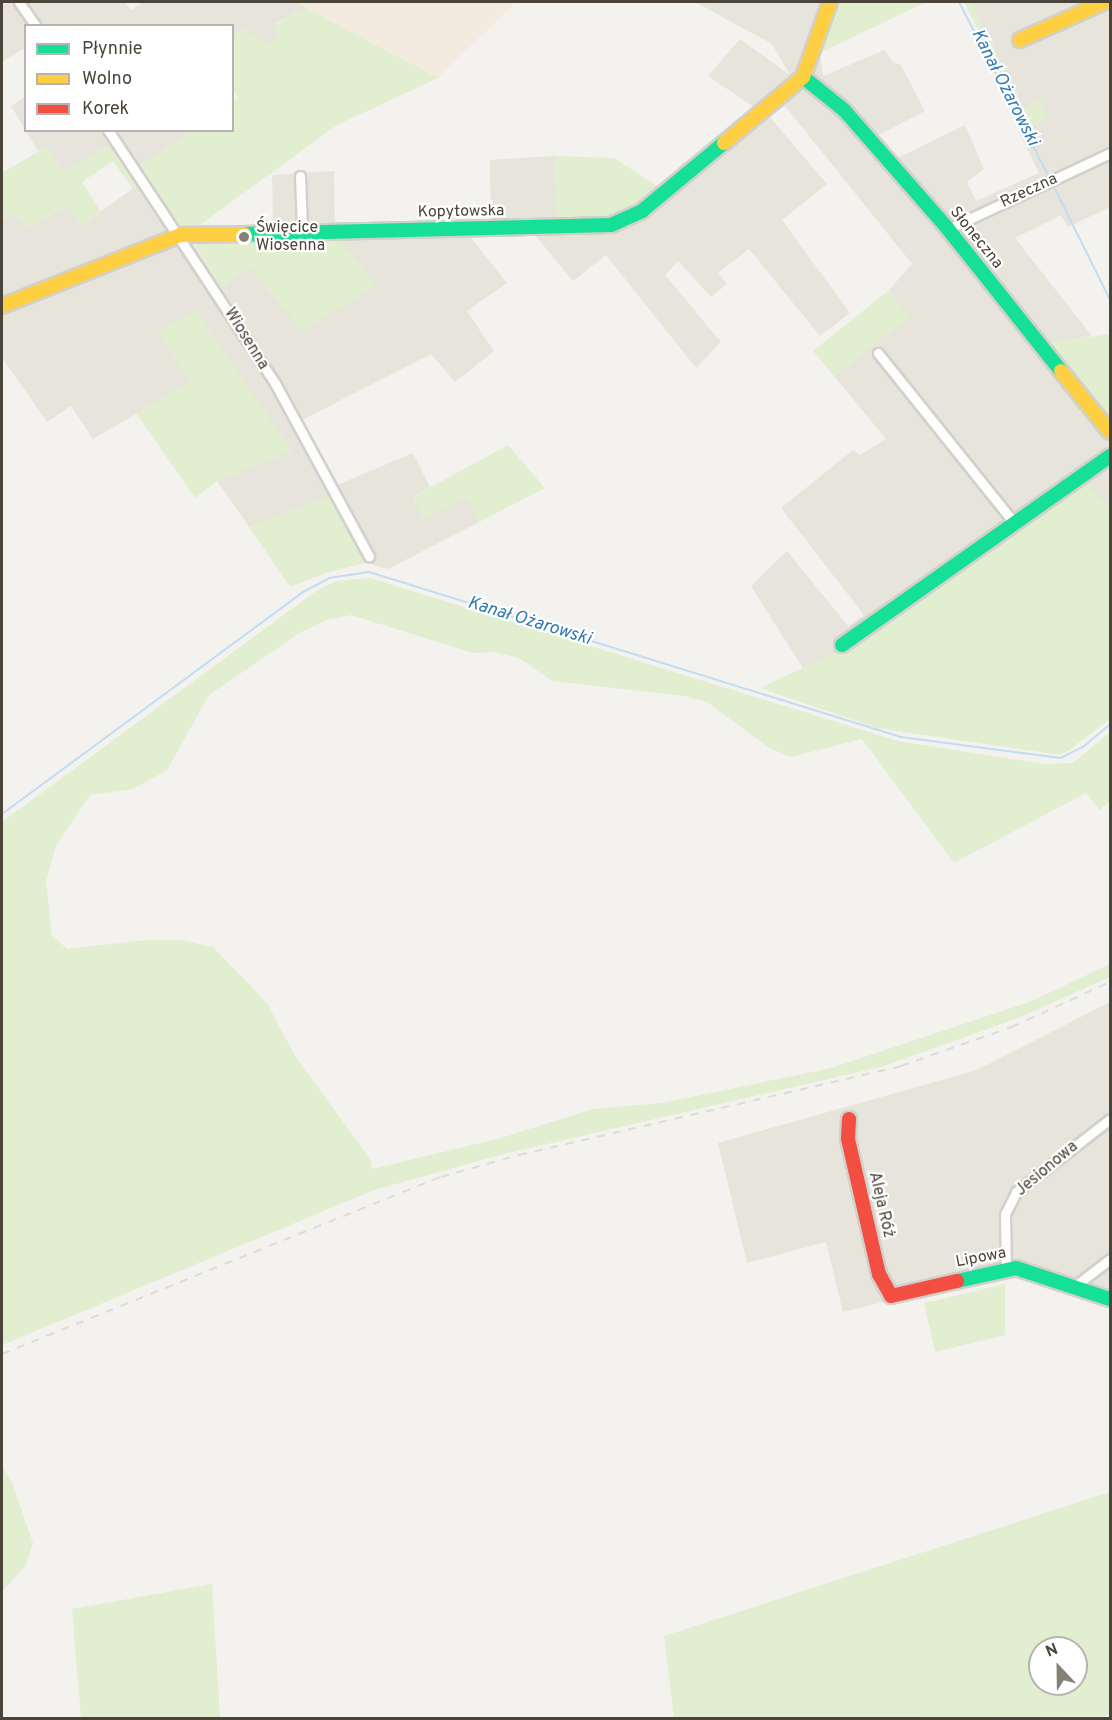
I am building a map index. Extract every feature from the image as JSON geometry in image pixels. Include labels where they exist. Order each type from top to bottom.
[{"type":"street","points":[[19,2],[35,24]]},
{"type":"street","points":[[803,77],[830,2]]},
{"type":"street","points":[[1020,40],[1104,2]]},
{"type":"street","name":"Słoneczna","points":[[803,77],[844,110],[948,229],[1110,432]]},
{"type":"street","name":"Kopytowska","points":[[2,306],[180,236],[302,230],[611,225],[642,211],[803,77]]},
{"type":"street","name":"Wiosenna","points":[[109,132],[276,385],[369,556]]},
{"type":"street","name":"Rzeczna","points":[[948,229],[1110,153]]},
{"type":"street","points":[[300,176],[302,230]]},
{"type":"street","points":[[878,353],[1015,524]]},
{"type":"street","points":[[842,645],[1110,456]]},
{"type":"street","name":"Aleja Róż","points":[[849,1119],[848,1139],[879,1274],[891,1296]]},
{"type":"street","name":"Jesionowa","points":[[1006,1268],[1005,1214],[1016,1192],[1110,1119]]},
{"type":"street","points":[[1075,1286],[1110,1259]]},
{"type":"street","name":"Lipowa","points":[[891,1296],[1006,1268],[1075,1286],[1110,1299]]},
{"type":"shaded area","points":[[6,2],[124,2],[131,10],[143,2],[297,2],[307,8],[273,24],[279,36],[267,45],[245,29],[234,35],[234,24],[24,24],[24,49],[2,62],[2,4]]},
{"type":"shaded area","points":[[297,2],[516,2],[438,78]]},
{"type":"shaded area","points":[[695,2],[838,2],[820,53],[823,76],[885,50],[893,62],[901,65],[925,111],[877,136],[896,159],[965,125],[984,169],[967,182],[976,201],[1039,173],[1019,132],[1028,128],[1023,108],[971,2],[1110,2],[1110,207],[1068,227],[1061,215],[1015,238],[1092,336],[1044,344],[1110,424],[1110,510],[1084,481],[841,650],[804,670],[751,586],[787,551],[848,626],[864,615],[781,508],[853,450],[860,455],[886,439],[834,376],[909,317],[889,290],[912,264],[785,106],[769,116],[827,184],[782,220],[850,313],[820,336],[749,249],[718,273],[727,284],[711,297],[678,261],[665,275],[721,342],[696,368],[606,255],[573,281],[534,234],[491,233],[490,160],[555,156],[557,219],[660,188],[754,107],[708,76],[740,39],[790,75],[772,44]]},
{"type":"shaded area","points":[[24,98],[24,128],[11,106]]},
{"type":"shaded area","points":[[27,132],[190,132],[141,165],[222,287],[250,267],[302,331],[338,237],[467,233],[507,283],[467,311],[494,351],[455,382],[431,354],[302,420],[337,485],[413,453],[430,487],[413,497],[424,519],[467,496],[479,522],[388,569],[366,563],[333,495],[249,527],[217,481],[291,451],[190,382],[93,439],[71,406],[47,422],[2,358],[2,220],[14,213],[26,228],[69,205],[82,225],[138,185],[110,145],[63,173],[46,147],[38,151]]},
{"type":"shaded area","points":[[334,171],[335,227],[273,228],[272,175]]},
{"type":"shaded area","points":[[1110,1002],[1110,1304],[1024,1273],[1000,1273],[843,1312],[826,1242],[747,1263],[718,1143],[977,1070]]},
{"type":"green space","points":[[838,2],[926,2],[820,53]]},
{"type":"green space","points":[[964,2],[971,2],[1023,108],[1040,101],[1048,118],[1028,128]]},
{"type":"green space","points":[[307,8],[438,78],[337,125],[193,230],[180,227],[141,165],[190,132],[234,132],[234,102],[238,98],[234,91],[234,35],[245,28],[267,45],[279,36],[273,25]]},
{"type":"green space","points":[[110,145],[139,185],[133,189],[113,161],[82,182],[101,211],[82,225],[69,205],[25,228],[14,213],[2,220],[2,173],[46,147],[63,172]]},
{"type":"green space","points":[[555,156],[614,158],[660,188],[630,210],[591,222],[557,219]]},
{"type":"green space","points":[[338,237],[376,286],[302,331],[250,268],[222,287],[196,246],[197,241]]},
{"type":"green space","points":[[889,290],[910,317],[834,376],[813,351]]},
{"type":"green space","points":[[196,311],[292,451],[217,481],[195,498],[136,413],[190,382],[158,331]]},
{"type":"green space","points":[[1110,334],[1110,424],[1043,344]]},
{"type":"green space","points":[[508,445],[545,488],[479,522],[466,496],[424,520],[413,497]]},
{"type":"green space","points":[[1084,480],[1110,510],[1110,719],[1068,751],[1059,755],[877,728],[760,688],[841,650]]},
{"type":"green space","points":[[333,495],[366,563],[329,572],[290,587],[249,527]]},
{"type":"green space","points":[[370,578],[898,741],[1044,764],[1073,763],[1110,732],[1110,801],[1100,810],[1086,793],[954,863],[862,739],[791,757],[769,748],[707,702],[684,696],[552,681],[519,658],[493,652],[473,653],[351,615],[327,620],[301,632],[209,695],[167,770],[133,789],[90,795],[56,846],[46,882],[52,935],[67,949],[146,940],[181,940],[213,947],[267,1003],[295,1056],[371,1160],[372,1169],[501,1138],[593,1109],[662,1103],[831,1068],[1032,1001],[1110,964],[1110,977],[1018,1018],[884,1066],[504,1154],[374,1190],[2,1345],[2,822],[319,589],[337,581]]},
{"type":"green space","points":[[1005,1284],[1005,1335],[935,1352],[924,1303]]},
{"type":"green space","points":[[2,1467],[12,1482],[33,1543],[25,1567],[2,1591]]},
{"type":"green space","points":[[1110,1492],[1110,1716],[674,1718],[664,1636]]},
{"type":"green space","points":[[212,1584],[220,1718],[81,1718],[72,1609]]},
{"type":"waterway","name":"Kanał Ożarowski","points":[[959,2],[1048,175]]},
{"type":"waterway","name":"Kanał Ożarowski","points":[[1053,185],[1110,300]]},
{"type":"waterway","name":"Kanał Ożarowski","points":[[2,814],[305,591],[329,578],[369,572],[901,737],[1061,758],[1083,747],[1110,724]]},
{"type":"railway","points":[[2,1354],[441,1177],[519,1155],[901,1066],[1012,1027],[1110,982]]},
{"type":"traffic: fast","points":[[803,77],[844,110],[948,229],[1061,371]]},
{"type":"traffic: fast","points":[[244,234],[611,225],[642,211],[724,143]]},
{"type":"traffic: fast","points":[[842,645],[1110,456]]},
{"type":"traffic: fast","points":[[957,1281],[1016,1268],[1110,1299]]},
{"type":"traffic: slow","points":[[724,143],[803,77],[830,2]]},
{"type":"traffic: slow","points":[[1020,40],[1104,2]]},
{"type":"traffic: slow","points":[[2,306],[180,235],[244,234]]},
{"type":"traffic: slow","points":[[1061,371],[1110,432]]},
{"type":"traffic: jam","points":[[849,1119],[848,1139],[879,1274],[891,1296],[957,1281]]},
{"type":"place","name":"Święcice Wiosenna","points":[[244,237]]}]
